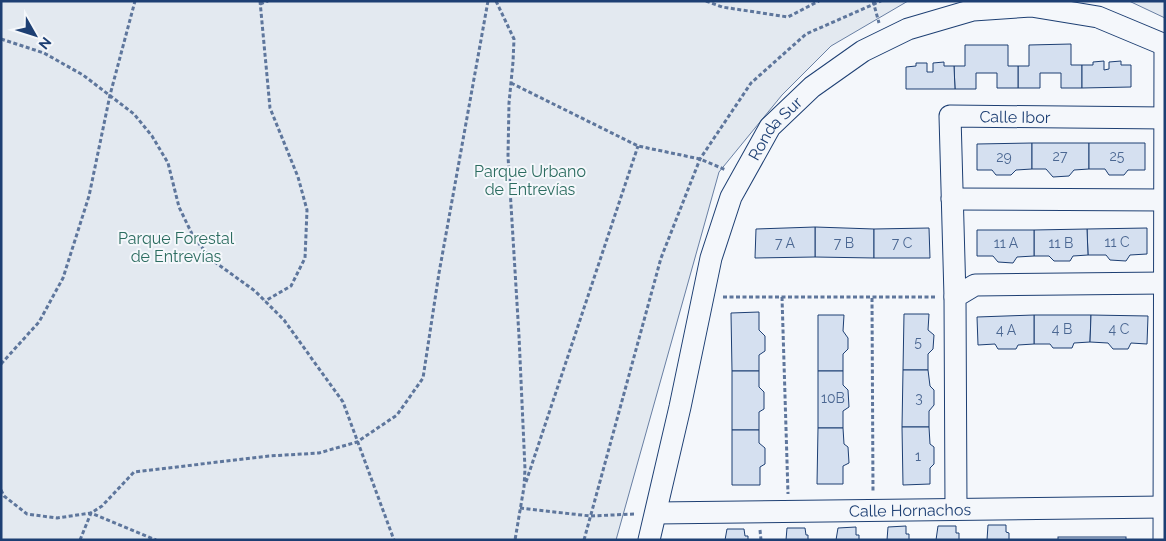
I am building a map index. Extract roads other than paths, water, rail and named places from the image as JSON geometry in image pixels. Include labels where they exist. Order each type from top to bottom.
[{"type":"street","name":"Ronda Sur","points":[[649,540],[711,258],[732,198],[770,128],[812,87],[863,50],[908,29],[973,10],[1031,6],[1098,17],[1165,45]]},
{"type":"street","points":[[1164,540],[1165,45]]},
{"type":"street","name":"Calle Ibor","points":[[956,509],[955,297],[950,116],[1164,118]]},
{"type":"street","points":[[952,199],[1164,200]]},
{"type":"street","points":[[955,297],[975,285],[1164,283]]},
{"type":"street","name":"Calle Hornachos","points":[[656,513],[1164,506]]},
{"type":"park label","name":"Parque Urbano de Entrevías","points":[[530,180]]},
{"type":"park label","name":"Parque Forestal de Entrevías","points":[[176,247]]}]
